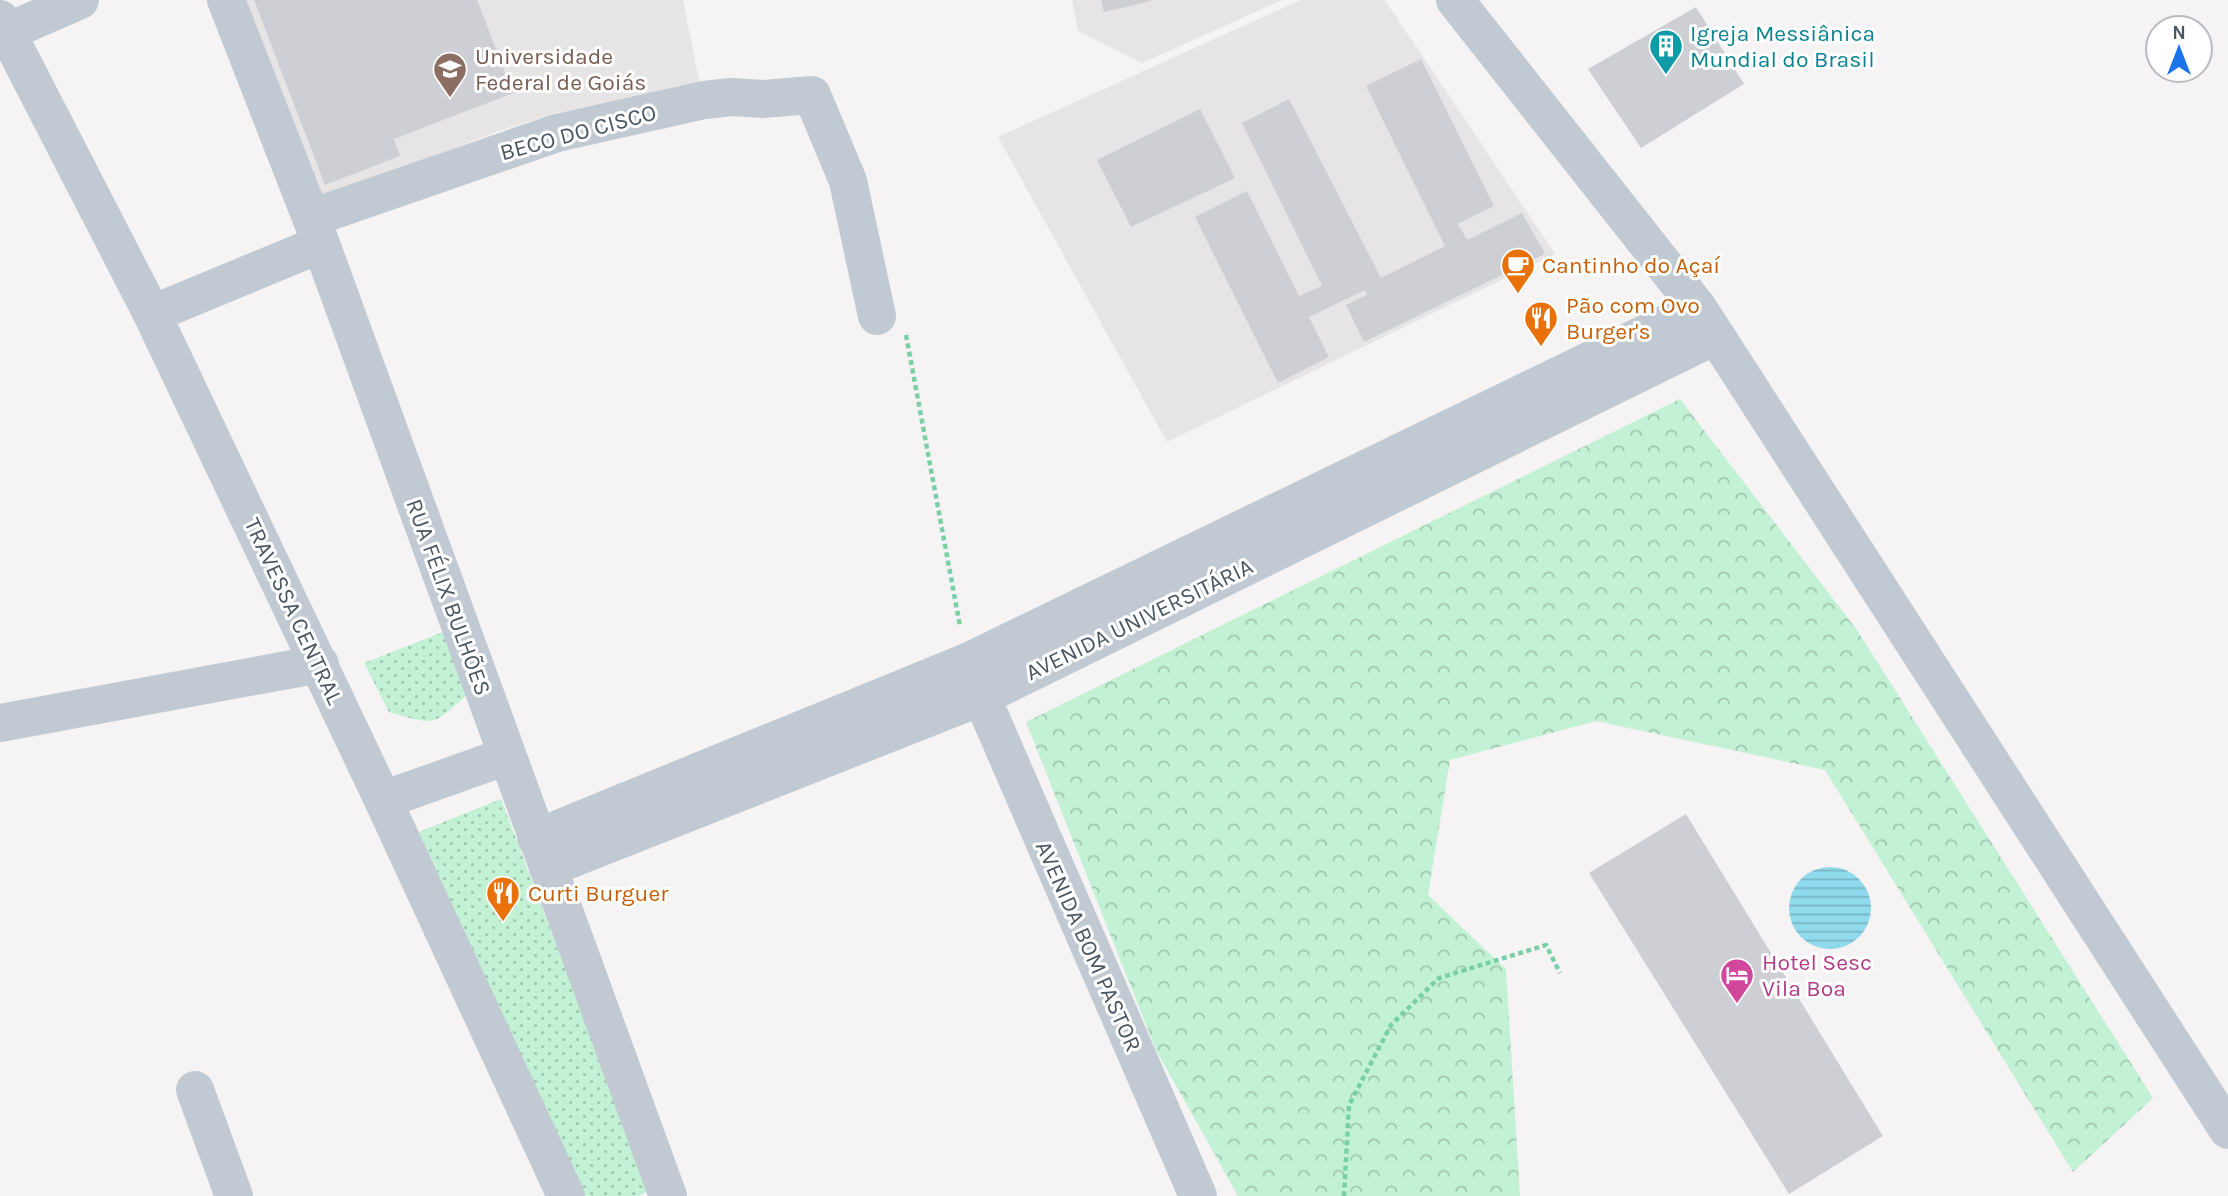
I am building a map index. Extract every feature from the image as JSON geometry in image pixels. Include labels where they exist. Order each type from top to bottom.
[{"type":"street","points":[[2,29],[80,0]]},
{"type":"street","name":"RUA FÉLIX BULHÕES","points":[[226,0],[316,231],[668,1196]]},
{"type":"street","points":[[1455,0],[1707,323],[2228,1130]]},
{"type":"street","name":"TRAVESSA CENTRAL","points":[[2,29],[152,314],[320,664],[566,1196]]},
{"type":"street","name":"BECO DO CISCO","points":[[152,314],[316,231],[557,133],[704,100],[812,95],[848,181],[877,316]]},
{"type":"street","name":"AVENIDA UNIVERSITÁRIA","points":[[542,853],[967,662],[1707,323]]},
{"type":"street","name":"AVENIDA UNIVERSITÁRIA","points":[[542,853],[981,697],[1707,323]]},
{"type":"street","name":"AVENIDA BOM PASTOR","points":[[967,662],[1198,1196]]},
{"type":"street","points":[[0,723],[320,664]]},
{"type":"street","points":[[383,800],[507,756]]},
{"type":"street","points":[[195,1090],[234,1196]]},
{"type":"path","points":[[877,316],[899,320],[905,330],[967,662]]},
{"type":"path","points":[[1344,1196],[1349,1105],[1391,1025],[1439,978],[1546,945],[1560,973]]},
{"type":"shaded area","name":"Universidade Federal de Goiás","points":[[232,0],[683,0],[700,85],[556,113],[496,132],[312,203]]},
{"type":"shaded area","points":[[1072,0],[1282,0],[1142,63],[1078,31]]},
{"type":"shaded area","points":[[1301,0],[1385,0],[1555,254],[1167,442],[998,137]]},
{"type":"green space","points":[[1680,399],[1857,630],[2153,1098],[2073,1172],[1825,770],[1596,721],[1450,760],[1428,895],[1506,969],[1520,1196],[1238,1196],[1156,1050],[1026,722]]},
{"type":"green space","points":[[448,630],[469,693],[448,712],[433,720],[416,720],[389,712],[364,663]]},
{"type":"green space","points":[[501,799],[649,1191],[638,1196],[585,1196],[419,832]]},
{"type":"water","points":[[1830,867],[1846,870],[1859,879],[1868,892],[1871,908],[1868,924],[1859,937],[1846,946],[1830,949],[1814,946],[1801,937],[1792,924],[1789,908],[1792,892],[1801,879],[1814,870]]},
{"type":"building","points":[[254,0],[477,0],[513,93],[394,139],[400,156],[325,185]]},
{"type":"building","points":[[1101,0],[1151,0],[1151,1],[1104,12]]},
{"type":"building","name":"Igreja Messiânica Mundial do Brasil","points":[[1696,7],[1744,84],[1641,148],[1588,69]]},
{"type":"building","points":[[1421,59],[1494,206],[1458,224],[1467,240],[1522,213],[1545,254],[1364,342],[1346,305],[1367,295],[1365,290],[1309,317],[1329,357],[1278,383],[1195,217],[1247,191],[1299,296],[1322,286],[1242,123],[1289,99],[1381,278],[1445,246],[1366,86]]},
{"type":"building","points":[[1200,109],[1235,178],[1131,227],[1097,160]]},
{"type":"building","name":"Hotel Sesc Vila Boa","points":[[1686,814],[1883,1136],[1789,1194],[1589,873]]},
{"type":"place","name":"Igreja Messiânica Mundial do Brasil","points":[[1666,76]]},
{"type":"place","name":"Universidade Federal de Goiás","points":[[450,99]]},
{"type":"place","name":"Cantinho do Açaí","points":[[1518,295]]},
{"type":"place","name":"Pão com Ovo Burger's","points":[[1541,348]]},
{"type":"place","name":"Curti Burguer","points":[[503,923]]},
{"type":"place","name":"Hotel Sesc Vila Boa","points":[[1737,1005]]}]
